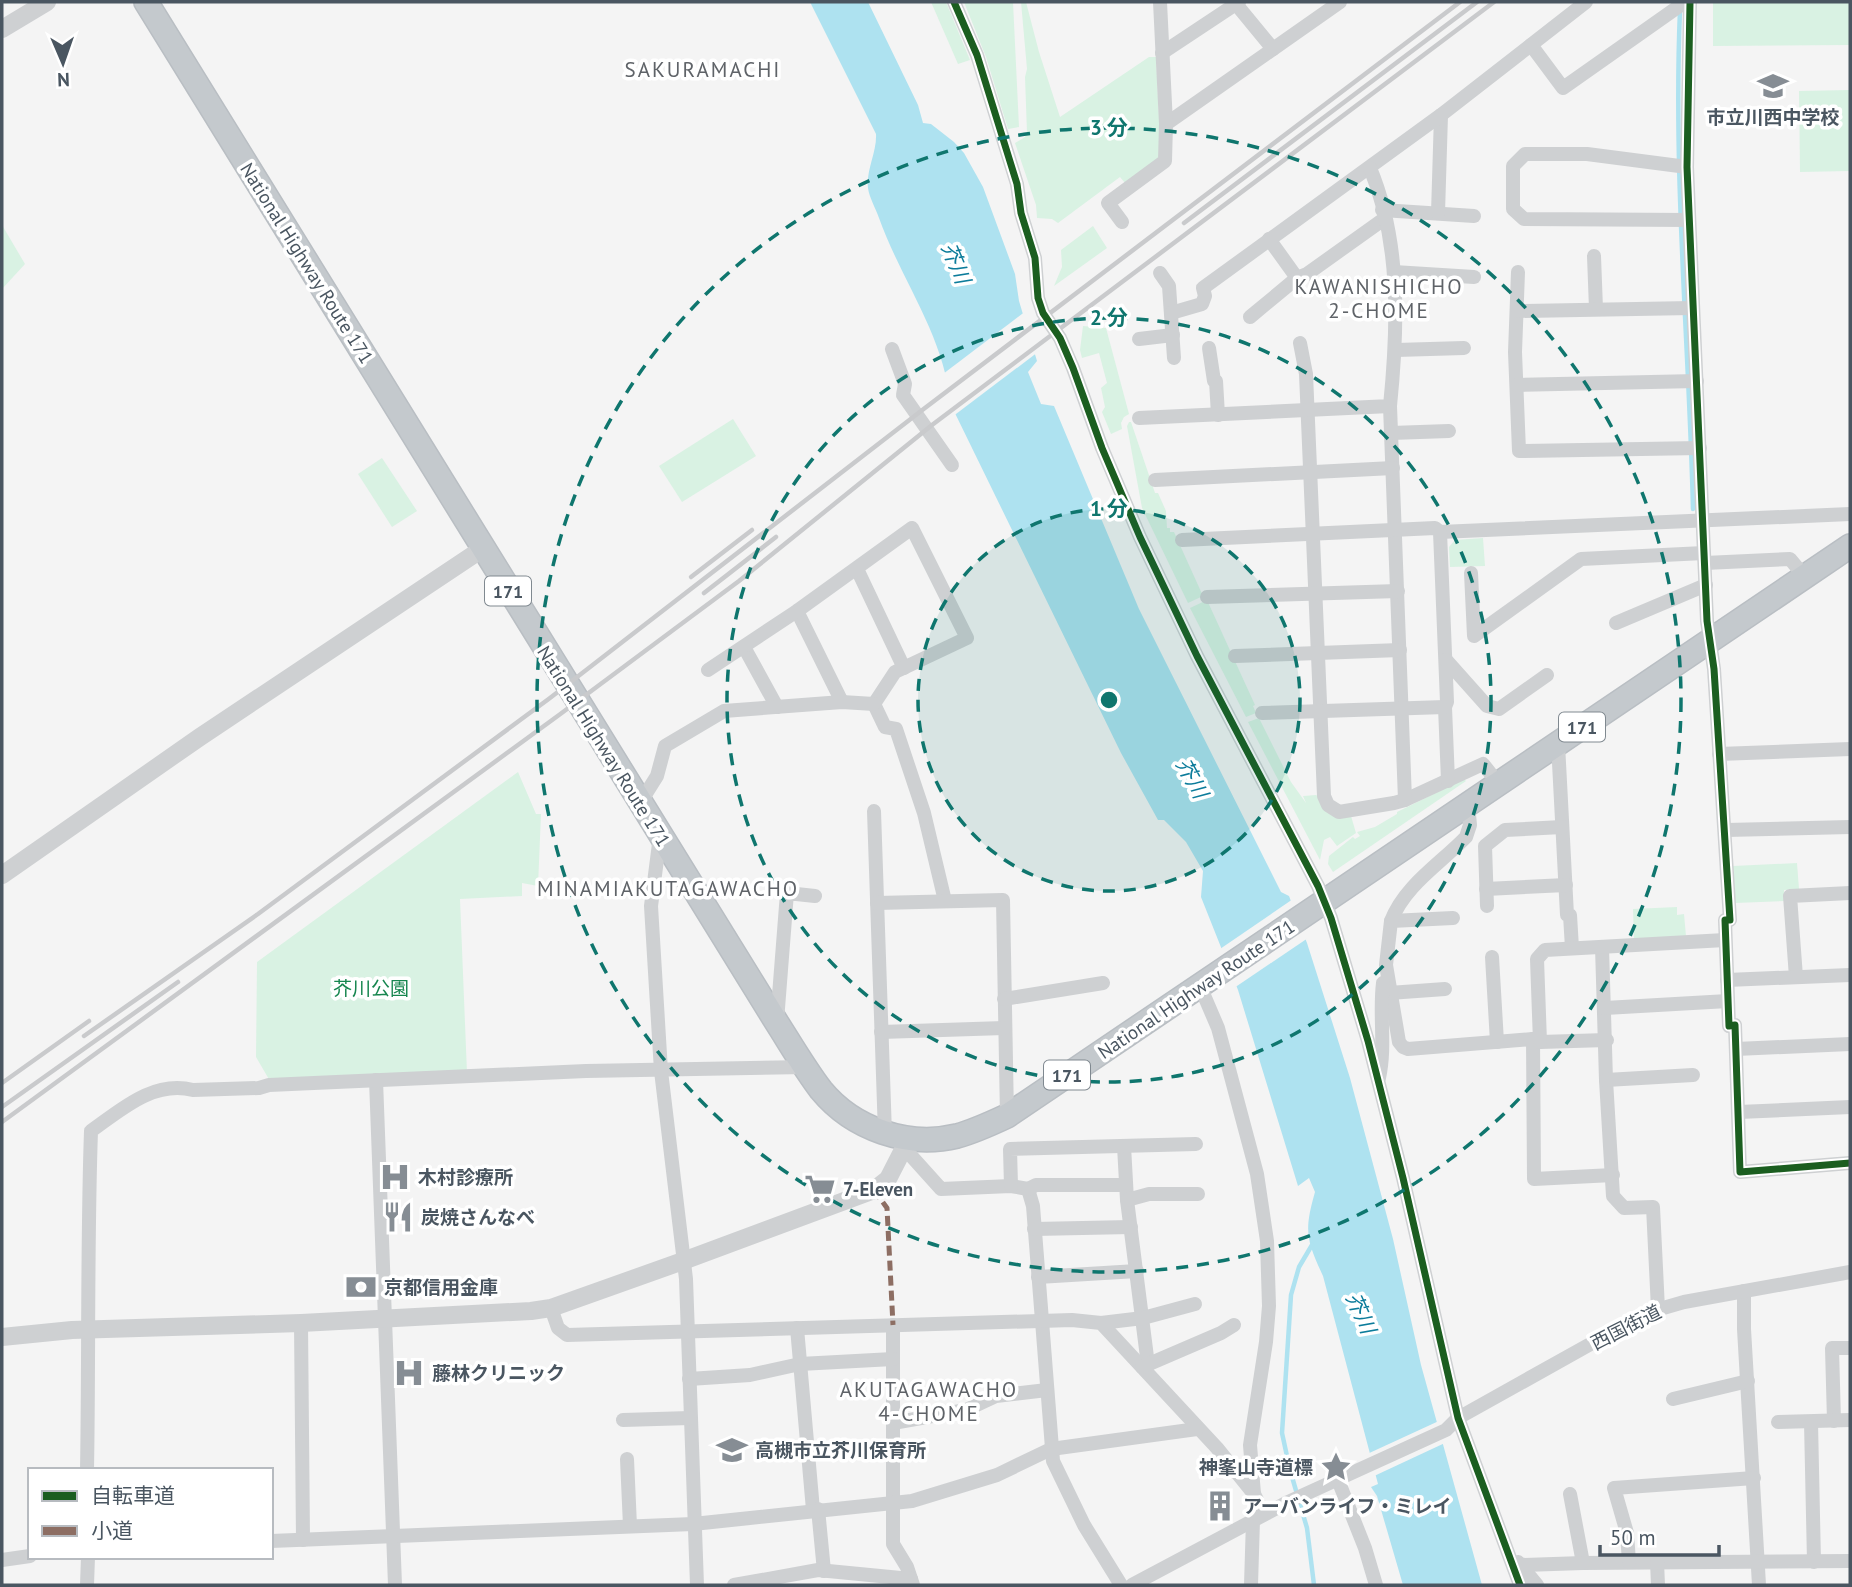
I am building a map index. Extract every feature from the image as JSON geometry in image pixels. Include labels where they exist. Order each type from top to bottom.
[{"type":"highway","name":"National Highway Route 171","points":[[146,2],[776,1023],[822,1091],[845,1112],[907,1144],[956,1136],[1007,1116],[1850,546]]},
{"type":"street","points":[[2,29],[47,2]]},
{"type":"street","points":[[954,2],[977,55],[1017,184],[1021,213],[1035,258],[1038,298],[1043,313],[1060,338],[1102,449],[1146,549],[1320,905],[1352,987],[1403,1178],[1458,1418],[1520,1585]]},
{"type":"street","points":[[1122,222],[1108,203],[1165,161],[1166,124],[1160,2]]},
{"type":"street","points":[[1166,124],[1340,2]]},
{"type":"street","points":[[1171,313],[1202,304],[1205,296],[1203,288],[1441,115],[1586,2]]},
{"type":"street","points":[[1531,45],[1563,88],[1687,2]]},
{"type":"street","points":[[1687,2],[1687,167],[1697,381],[1694,448],[1703,520],[1709,642],[1714,669],[1726,830],[1730,920],[1725,920],[1727,980],[1729,1026],[1735,1025],[1740,1171],[1850,1163]]},
{"type":"street","points":[[1162,53],[1237,3],[1273,49]]},
{"type":"street","points":[[1438,213],[1441,115]]},
{"type":"street","points":[[1687,167],[1587,154],[1525,154],[1513,166],[1513,209],[1524,219],[1689,220]]},
{"type":"street","points":[[1370,168],[1394,272],[1396,350],[1390,406],[1405,800]]},
{"type":"street","points":[[1250,317],[1297,278],[1307,274],[1383,215],[1438,213],[1474,216]]},
{"type":"street","points":[[1269,239],[1297,278]]},
{"type":"street","points":[[1594,256],[1596,309]]},
{"type":"street","points":[[1394,272],[1475,277]]},
{"type":"street","points":[[1518,272],[1516,352],[1519,451],[1694,448]]},
{"type":"street","points":[[1160,273],[1169,286],[1174,358]]},
{"type":"street","points":[[1518,311],[1692,308]]},
{"type":"street","points":[[1139,339],[1172,335]]},
{"type":"street","points":[[1300,343],[1305,362],[1308,410],[1324,796],[1328,805],[1339,812],[1405,800],[1483,764],[1499,783]]},
{"type":"street","points":[[1209,348],[1216,381],[1218,415]]},
{"type":"street","points":[[1396,350],[1464,348]]},
{"type":"street","points":[[892,349],[905,384],[903,395],[952,465]]},
{"type":"street","points":[[1517,385],[1697,381]]},
{"type":"street","points":[[1139,418],[1390,406]]},
{"type":"street","points":[[1391,433],[1449,430]]},
{"type":"street","points":[[1155,480],[1393,468]]},
{"type":"street","points":[[1440,533],[1850,514]]},
{"type":"street","points":[[708,670],[797,611],[912,528],[967,638],[895,672],[874,704]]},
{"type":"street","points":[[1182,540],[1436,528],[1440,533],[1448,781]]},
{"type":"street","points":[[2,875],[200,737],[482,549]]},
{"type":"street","points":[[1471,573],[1474,636],[1581,559],[1790,559],[1805,577]]},
{"type":"street","points":[[857,569],[904,668]]},
{"type":"street","points":[[1616,623],[1706,585]]},
{"type":"street","points":[[1207,597],[1398,591]]},
{"type":"street","points":[[797,611],[842,702]]},
{"type":"street","points":[[744,647],[777,707]]},
{"type":"street","points":[[1235,656],[1400,650]]},
{"type":"street","points":[[1446,660],[1487,706],[1499,709],[1548,675]]},
{"type":"street","points":[[1262,713],[1446,704],[1472,690]]},
{"type":"street","points":[[640,803],[657,776],[665,746],[724,711],[842,702],[874,704]]},
{"type":"street","points":[[874,704],[885,727],[896,729],[924,813],[945,901]]},
{"type":"street","points":[[1558,744],[1572,948]]},
{"type":"street","points":[[1719,754],[1850,750]]},
{"type":"street","points":[[1378,1081],[1383,1058],[1381,999],[1391,921],[1404,897],[1466,837],[1470,825],[1468,805]]},
{"type":"street","points":[[874,811],[885,1134]]},
{"type":"street","points":[[1487,906],[1485,846],[1505,830],[1562,827]]},
{"type":"street","points":[[1726,830],[1850,827]]},
{"type":"street","points":[[660,836],[651,906],[661,1071],[683,1261],[688,1332],[697,1585]]},
{"type":"street","points":[[1486,889],[1566,885]]},
{"type":"street","points":[[1796,977],[1790,896],[1850,892]]},
{"type":"street","points":[[776,1023],[787,893],[815,896]]},
{"type":"street","points":[[877,903],[1003,900],[1007,1116]]},
{"type":"street","points":[[1391,921],[1452,918]]},
{"type":"street","points":[[1612,1175],[1534,1179],[1537,959],[1545,950],[1726,940]]},
{"type":"street","points":[[1602,947],[1606,1080],[1614,1196],[1624,1208],[1653,1207],[1658,1309]]},
{"type":"street","points":[[1492,957],[1497,1042]]},
{"type":"street","points":[[1386,965],[1402,1047],[1408,1049],[1537,1040],[1606,1040]]},
{"type":"street","points":[[1727,980],[1850,975]]},
{"type":"street","points":[[1206,982],[1257,1174],[1268,1241],[1269,1306],[1266,1342],[1251,1432],[1254,1494],[1259,1517],[1251,1585]]},
{"type":"street","points":[[1004,999],[1103,983]]},
{"type":"street","points":[[1390,993],[1445,989]]},
{"type":"street","points":[[1605,1008],[1728,1001]]},
{"type":"street","points":[[881,1032],[1004,1028]]},
{"type":"street","points":[[1736,1049],[1850,1044]]},
{"type":"street","points":[[87,1468],[87,1255],[91,1131],[146,1093],[164,1089],[259,1088],[269,1085],[586,1071],[806,1067]]},
{"type":"street","points":[[1606,1080],[1693,1075]]},
{"type":"street","points":[[376,1080],[395,1585]]},
{"type":"street","points":[[1739,1112],[1850,1107]]},
{"type":"street","points":[[2,1337],[89,1329],[301,1323],[551,1308],[874,1190],[888,1179],[907,1144],[940,1189],[1011,1186],[1028,1189],[1036,1185],[1149,1194],[1198,1194]]},
{"type":"street","points":[[1011,1186],[1010,1149],[1196,1144]]},
{"type":"street","points":[[1124,1146],[1143,1318],[1145,1366]]},
{"type":"street","points":[[1028,1189],[1034,1229],[1053,1461],[1084,1525],[1121,1585]]},
{"type":"street","points":[[1034,1229],[1131,1227]]},
{"type":"street","points":[[1038,1277],[1137,1271]]},
{"type":"street","name":"西国街道","points":[[1338,1480],[1446,1430],[1458,1418],[1646,1313],[1684,1302],[1850,1272]]},
{"type":"street","points":[[1744,1291],[1759,1585]]},
{"type":"street","points":[[551,1308],[558,1328],[567,1335],[1041,1321],[1101,1323],[1143,1318],[1195,1304]]},
{"type":"street","points":[[301,1323],[303,1540]]},
{"type":"street","points":[[1101,1323],[1145,1366],[1254,1494]]},
{"type":"street","points":[[734,1585],[824,1571],[912,1582],[893,1544],[893,1325]]},
{"type":"street","points":[[1145,1366],[1234,1325]]},
{"type":"street","points":[[797,1328],[824,1571]]},
{"type":"street","points":[[1834,1421],[1832,1348],[1850,1348]]},
{"type":"street","points":[[689,1379],[750,1375],[800,1364],[893,1359]]},
{"type":"street","points":[[1673,1399],[1748,1381]]},
{"type":"street","points":[[893,1423],[966,1410],[996,1396],[1047,1390]]},
{"type":"street","points":[[624,1420],[690,1418]]},
{"type":"street","points":[[1778,1422],[1850,1420]]},
{"type":"street","points":[[1811,1422],[1814,1562]]},
{"type":"street","points":[[273,1541],[693,1524],[815,1509],[912,1501],[997,1475],[1051,1449],[1197,1429]]},
{"type":"street","points":[[627,1459],[630,1526]]},
{"type":"street","points":[[1629,1562],[1627,1532],[1615,1488],[1754,1478]]},
{"type":"street","points":[[1132,1585],[1259,1517],[1338,1480],[1365,1548],[1376,1585]]},
{"type":"street","points":[[1570,1494],[1583,1563]]},
{"type":"street","points":[[1505,1545],[1537,1585]]},
{"type":"street","points":[[2,1560],[28,1556]]},
{"type":"street","points":[[87,1585],[88,1559]]},
{"type":"street","points":[[1521,1565],[1850,1561]]},
{"type":"street","points":[[1657,1562],[1658,1585]]},
{"type":"green space","points":[[931,2],[946,2],[970,60],[958,64]]},
{"type":"green space","points":[[964,2],[1013,2],[1019,127],[1008,129],[986,57]]},
{"type":"green space","points":[[1021,2],[1026,2],[1060,117],[1149,57],[1156,57],[1161,157],[1125,183],[1120,177],[1058,223],[1052,219],[1037,218],[1036,205],[1015,143],[1027,133],[1027,69]]},
{"type":"green space","points":[[1713,2],[1850,2],[1850,45],[1713,46]]},
{"type":"green space","points":[[1850,90],[1850,171],[1800,172],[1799,91]]},
{"type":"green space","points":[[2,225],[25,264],[2,289]]},
{"type":"green space","points":[[1093,226],[1107,248],[1054,286],[1062,267],[1061,250]]},
{"type":"green space","points":[[1083,326],[1106,328],[1129,414],[1121,423],[1122,429],[1111,434],[1102,412],[1105,407],[1101,388],[1107,383],[1099,353],[1082,358],[1080,350]]},
{"type":"green space","points":[[733,419],[756,456],[682,502],[659,466]]},
{"type":"green space","points":[[1129,422],[1155,493],[1158,493],[1166,511],[1167,528],[1174,532],[1203,596],[1188,603],[1142,508],[1127,426]]},
{"type":"green space","points":[[382,458],[417,511],[392,527],[358,474]]},
{"type":"green space","points":[[1483,538],[1485,566],[1450,567],[1449,547],[1455,540]]},
{"type":"green space","points":[[1207,600],[1255,705],[1253,706],[1256,713],[1246,717],[1190,608]]},
{"type":"green space","points":[[1259,718],[1291,782],[1306,803],[1303,796],[1316,795],[1351,816],[1356,833],[1337,846],[1330,837],[1324,840],[1320,860],[1248,722]]},
{"type":"green space","name":"芥川公園","points":[[518,772],[536,814],[541,814],[538,886],[522,883],[522,896],[460,899],[467,1073],[270,1081],[256,1057],[257,962]]},
{"type":"green space","points":[[1464,779],[1466,781],[1333,872],[1328,864],[1329,856],[1353,837],[1355,839],[1360,836],[1357,832],[1375,827],[1397,812]]},
{"type":"green space","points":[[1797,863],[1799,889],[1784,890],[1784,901],[1735,903],[1733,866]]},
{"type":"green space","points":[[1677,907],[1677,915],[1684,914],[1686,936],[1634,939],[1633,909]]},
{"type":"water","name":"芥川","points":[[810,2],[868,2],[918,105],[923,123],[931,124],[954,142],[964,153],[983,187],[1015,274],[1019,301],[1037,361],[1028,372],[1041,404],[1054,406],[1139,609],[1281,892],[1289,896],[1307,943],[1350,1078],[1393,1239],[1421,1365],[1482,1585],[1403,1585],[1377,1496],[1371,1487],[1378,1484],[1323,1276],[1308,1235],[1315,1192],[1309,1178],[1298,1186],[1238,990],[1201,897],[1203,871],[1186,842],[1164,820],[1158,820],[1121,753],[950,403],[940,355],[888,241],[869,192],[868,181],[876,134]]},
{"type":"pier","points":[[1026,311],[1038,352],[952,417],[947,404],[943,374]]},
{"type":"pier","points":[[1293,899],[1308,938],[1234,988],[1220,949]]},
{"type":"pier","points":[[1441,1420],[1447,1442],[1372,1477],[1365,1455]]},
{"type":"waterway","points":[[1680,10],[1680,198],[1693,509]]},
{"type":"waterway","points":[[1312,1245],[1299,1267],[1291,1295],[1282,1433],[1307,1528],[1314,1585]]},
{"type":"railway","points":[[84,1036],[258,914],[550,698],[921,411],[1460,2]]},
{"type":"railway","points":[[1184,223],[1477,2]]},
{"type":"railway","points":[[2,1122],[739,581],[932,425],[1494,2]]},
{"type":"railway","points":[[691,577],[752,530]]},
{"type":"railway","points":[[704,593],[776,537]]},
{"type":"railway","points":[[2,1107],[178,982]]},
{"type":"railway","points":[[2,1083],[89,1021]]},
{"type":"marked path","points":[[874,1190],[887,1208],[893,1325]]},
{"type":"cycle path","points":[[954,2],[977,55],[1017,184],[1021,213],[1035,258],[1038,298],[1043,313],[1060,338],[1073,368],[1102,448],[1140,537],[1197,656],[1318,886],[1331,918],[1368,1041],[1403,1178],[1458,1418],[1520,1585]]},
{"type":"cycle path","points":[[1690,2],[1687,167],[1707,621],[1714,669],[1730,920],[1725,920],[1729,1026],[1735,1025],[1740,1172],[1850,1163]]},
{"type":"place","name":"市立川西中学校","points":[[1773,86]]},
{"type":"place","name":"木村診療所","points":[[395,1177]]},
{"type":"place","name":"7-Eleven","points":[[820,1189]]},
{"type":"place","name":"炭焼さんなべ","points":[[398,1217]]},
{"type":"place","name":"京都信用金庫","points":[[361,1287]]},
{"type":"place","name":"藤林クリニック","points":[[409,1373]]},
{"type":"place","name":"高槻市立芥川保育所","points":[[732,1450]]},
{"type":"place","name":"神峯山寺道標","points":[[1336,1467]]},
{"type":"place","name":"アーバンライフ・ミレイ","points":[[1220,1506]]},
{"type":"district","name":"SAKURAMACHI","points":[[703,69]]},
{"type":"district","name":"KAWANISHICHO 2-CHOME","points":[[1379,298]]},
{"type":"district","name":"MINAMIAKUTAGAWACHO","points":[[668,888]]},
{"type":"district","name":"AKUTAGAWACHO 4-CHOME","points":[[929,1401]]}]
